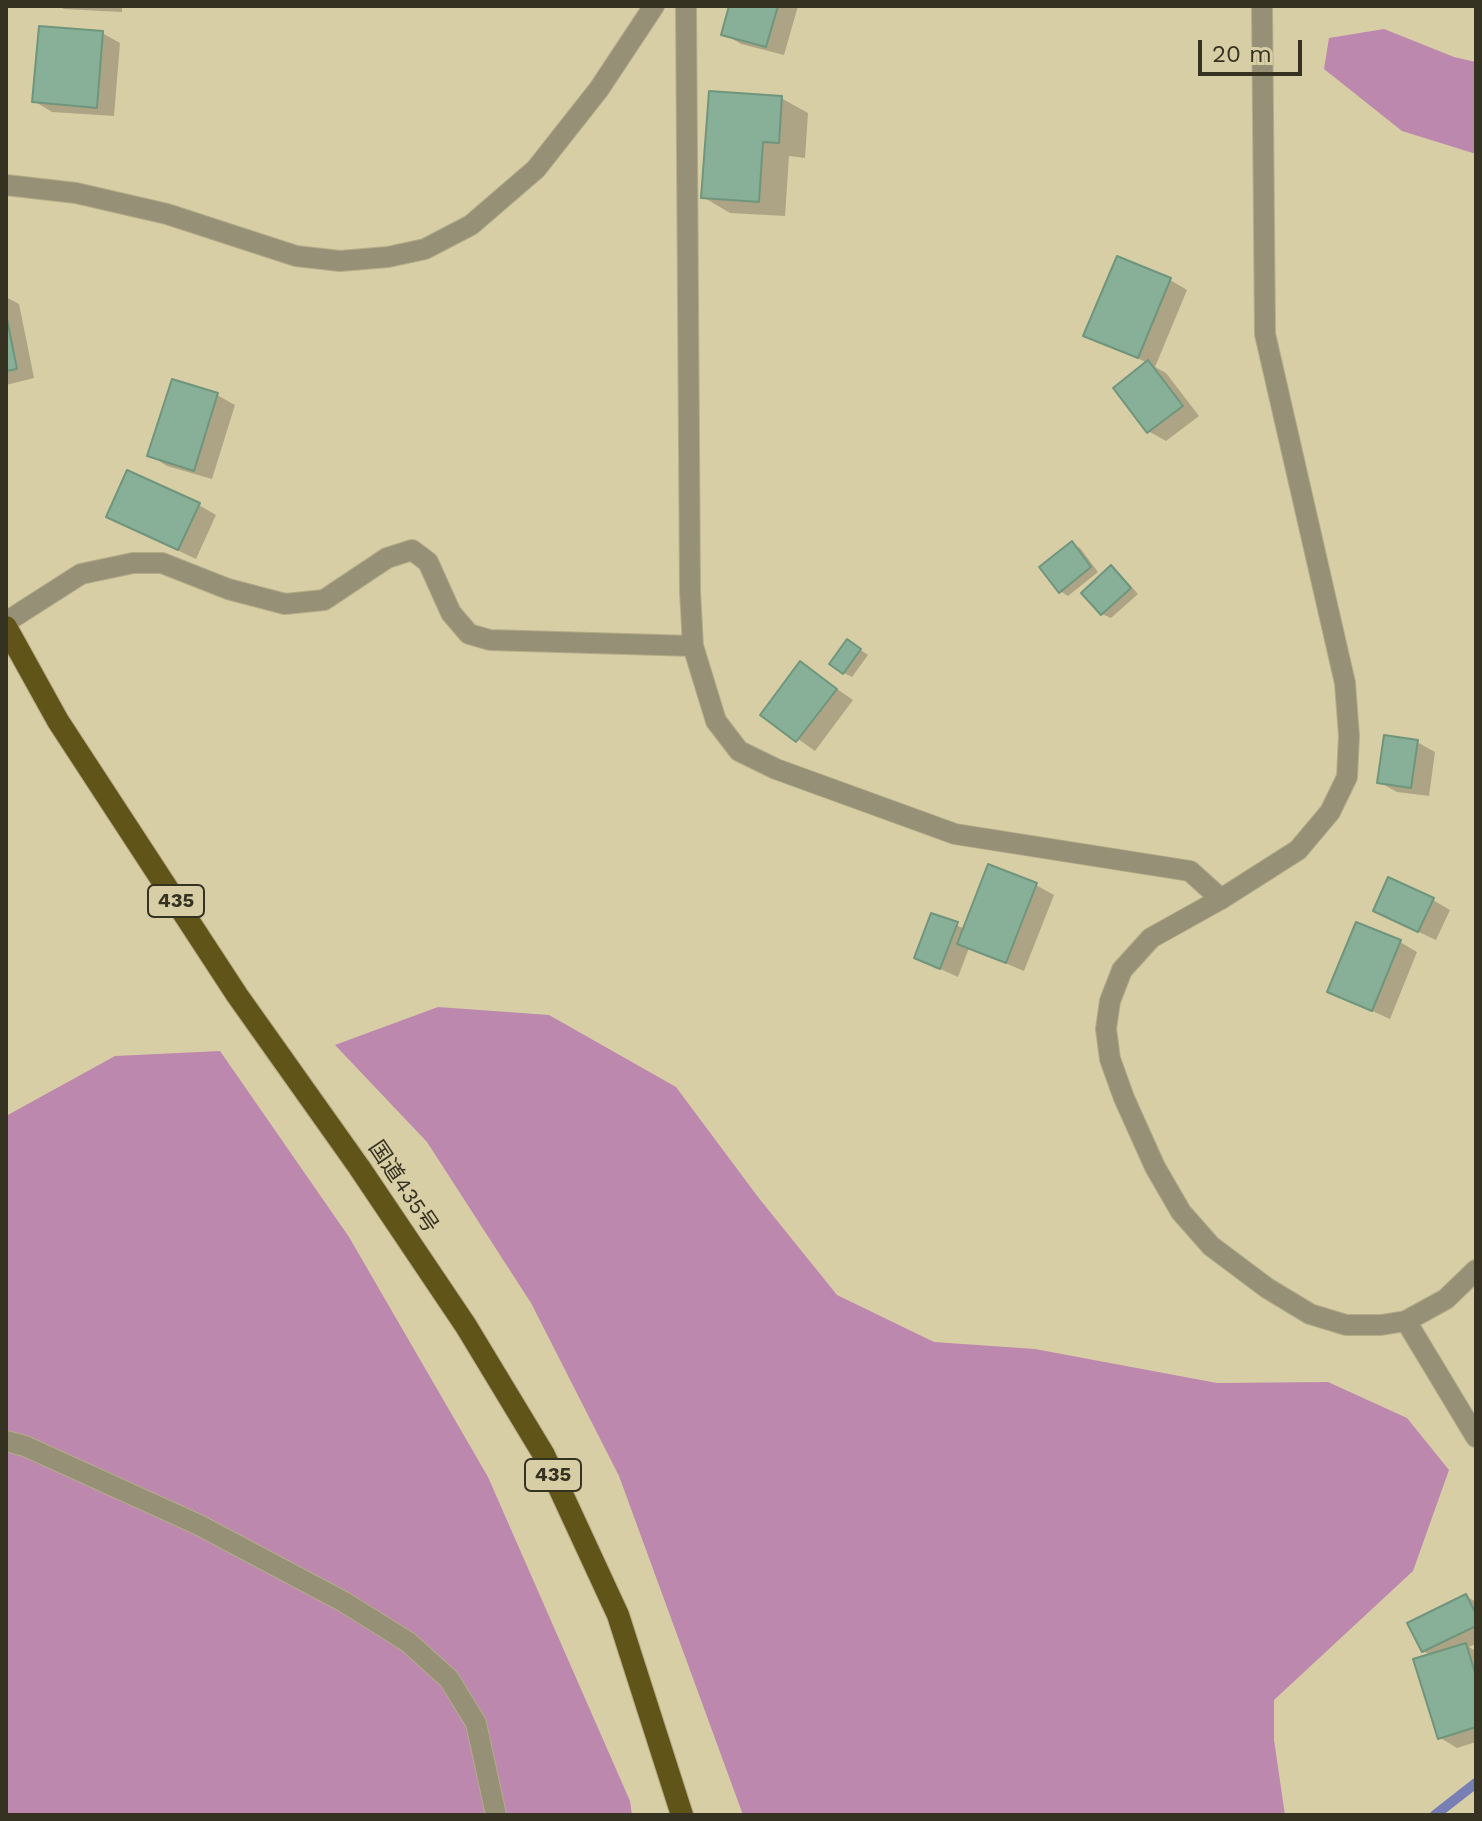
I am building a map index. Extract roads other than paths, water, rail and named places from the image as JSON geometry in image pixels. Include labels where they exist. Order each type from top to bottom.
[{"type":"highway","name":"国道435号","points":[[6,624],[58,721],[237,995],[359,1167],[466,1326],[544,1455],[618,1615],[682,1815]]},
{"type":"street","points":[[6,185],[76,193],[167,214],[296,256],[340,261],[388,257],[425,249],[471,225],[536,169],[599,89],[654,6]]},
{"type":"street","points":[[686,6],[690,591],[693,646],[716,721],[739,751],[776,769],[955,834],[1190,871],[1221,899]]},
{"type":"street","points":[[1262,6],[1265,334],[1345,683],[1349,736],[1347,777],[1330,812],[1298,850],[1221,899],[1151,938],[1122,970],[1110,1001],[1106,1029],[1110,1059],[1155,1167],[1181,1212],[1211,1246],[1267,1288],[1310,1314],[1346,1325],[1406,1321],[1446,1299],[1476,1270]]},
{"type":"street","points":[[6,624],[81,574],[133,563],[162,563],[228,589],[285,604],[324,600],[387,558],[412,550],[428,562],[451,613],[469,634],[490,640],[693,646]]},
{"type":"street","points":[[1406,1321],[1476,1437]]},
{"type":"street","points":[[6,1441],[25,1446],[199,1525],[344,1602],[408,1642],[449,1679],[476,1723],[496,1815]]},
{"type":"waterway","points":[[1435,1815],[1476,1783]]}]
